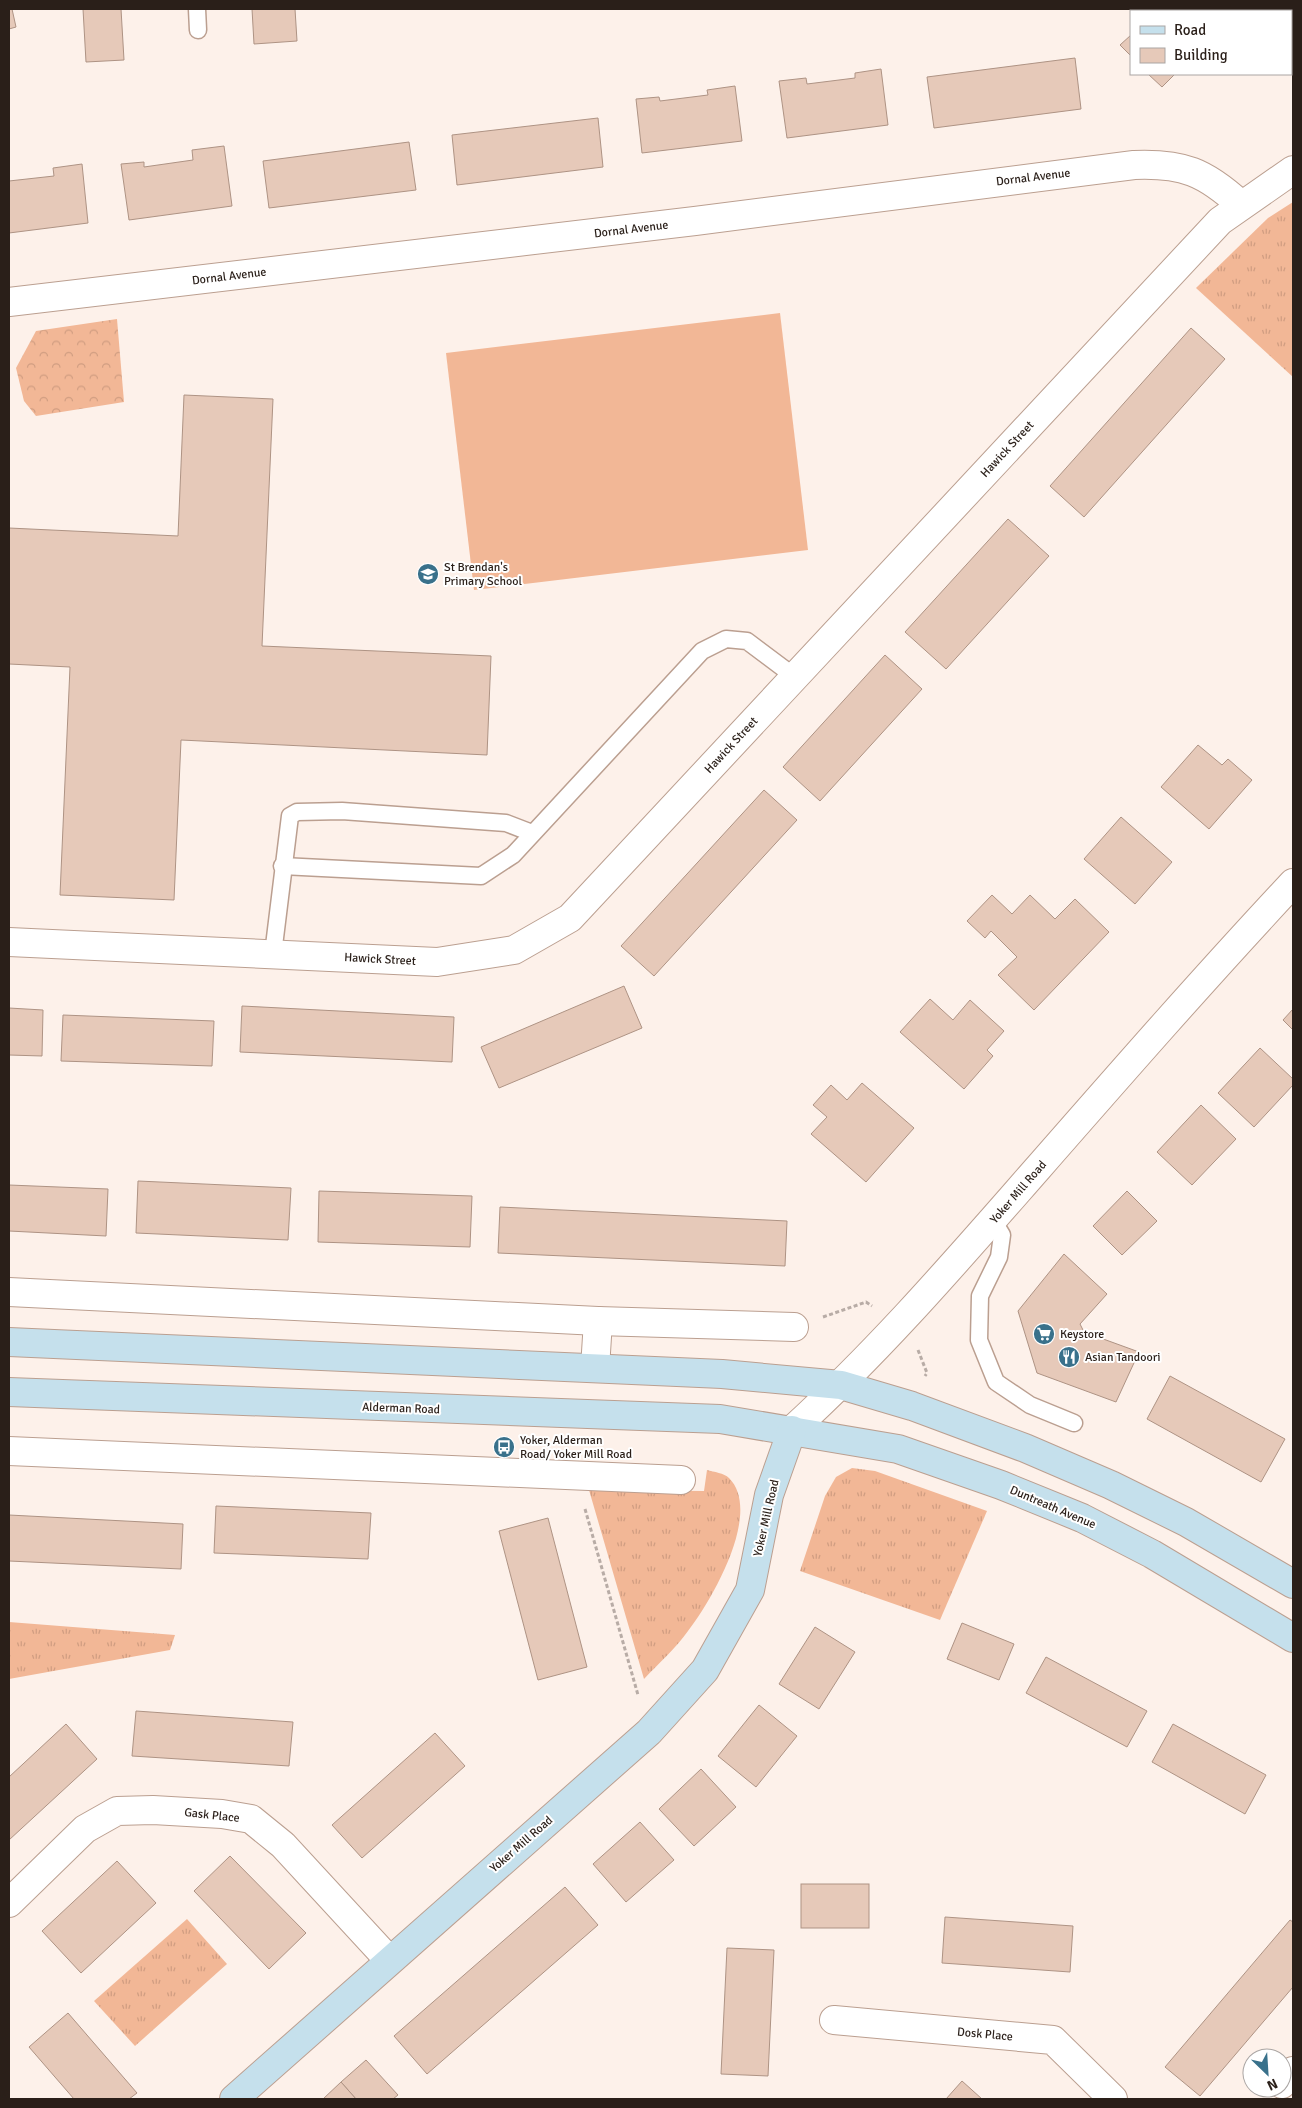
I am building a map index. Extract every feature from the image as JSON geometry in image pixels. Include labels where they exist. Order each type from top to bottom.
[{"type":"street","name":"Dornal Avenue","points":[[9,302],[695,221],[1134,165],[1159,164],[1185,168],[1204,176],[1241,205]]},
{"type":"street","name":"Hawick Street","points":[[9,942],[437,962],[514,950],[570,918],[1220,221],[1293,170]]},
{"type":"street","name":"Yoker Mill Road","points":[[234,2099],[648,1732],[705,1670],[750,1590],[770,1495],[792,1430],[841,1385],[897,1326],[993,1220],[1205,978],[1293,883]]},
{"type":"street","points":[[9,1292],[598,1321],[794,1328]]},
{"type":"street","points":[[595,1368],[598,1321]]},
{"type":"street","points":[[9,1342],[722,1374],[841,1385],[921,1409],[1025,1448],[1111,1485],[1186,1522],[1293,1584]]},
{"type":"street","name":"Alderman Road","points":[[9,1392],[720,1419],[792,1430]]},
{"type":"street","name":"Duntreath Avenue","points":[[792,1430],[898,1449],[1001,1485],[1073,1514],[1152,1554],[1293,1638]]},
{"type":"street","points":[[9,1451],[681,1480]]},
{"type":"street","name":"Gask Place","points":[[9,1903],[85,1829],[117,1811],[153,1810],[222,1814],[251,1819],[283,1845],[389,1960]]},
{"type":"street","name":"Dosk Place","points":[[834,2020],[1053,2040],[1113,2099]]},
{"type":"lane","points":[[197,9],[198,30]]},
{"type":"lane","points":[[282,866],[481,876],[514,855],[532,833],[702,651],[726,638],[747,642],[795,677]]},
{"type":"lane","points":[[273,954],[282,866],[290,816],[297,812],[342,811],[506,823],[532,833]]},
{"type":"lane","points":[[993,1220],[1002,1235],[999,1257],[980,1296],[980,1340],[996,1382],[1030,1406],[1074,1423]]},
{"type":"path","points":[[794,1328],[866,1302],[897,1326]]},
{"type":"path","points":[[576,1476],[648,1732]]},
{"type":"green space","points":[[1293,202],[1293,377],[1196,288],[1268,218]]},
{"type":"green space","points":[[780,313],[808,550],[474,590],[446,353]]},
{"type":"green space","points":[[117,319],[124,402],[36,416],[24,401],[16,368],[36,331]]},
{"type":"green space","points":[[852,1468],[875,1471],[987,1511],[940,1620],[800,1571],[825,1496],[836,1477]]},
{"type":"green space","points":[[707,1470],[727,1476],[738,1493],[740,1512],[737,1533],[730,1556],[720,1578],[698,1617],[678,1643],[644,1679],[589,1490],[704,1491]]},
{"type":"green space","points":[[9,1622],[175,1635],[170,1650],[9,1679]]},
{"type":"green space","points":[[187,1919],[227,1964],[135,2046],[94,2001]]},
{"type":"building","points":[[9,9],[12,9],[16,27],[9,29]]},
{"type":"building","points":[[83,9],[121,9],[124,60],[86,62]]},
{"type":"building","points":[[252,9],[295,9],[297,41],[254,44]]},
{"type":"building","points":[[1226,9],[1227,10],[1156,10]]},
{"type":"building","points":[[1130,36],[1130,55],[1120,45]]},
{"type":"building","points":[[1075,58],[1081,109],[934,128],[927,77]]},
{"type":"building","points":[[881,69],[888,125],[787,138],[779,81],[806,78],[807,84],[855,78],[855,73]]},
{"type":"building","points":[[1149,75],[1174,75],[1162,87]]},
{"type":"building","points":[[735,86],[742,141],[642,153],[636,99],[659,97],[660,101],[708,95],[707,90]]},
{"type":"building","points":[[598,118],[603,167],[457,185],[452,135]]},
{"type":"building","points":[[409,142],[416,190],[269,208],[263,161]]},
{"type":"building","points":[[224,146],[232,206],[129,220],[121,164],[144,162],[144,167],[193,160],[192,150]]},
{"type":"building","points":[[82,164],[88,223],[9,233],[9,181],[54,176],[53,168]]},
{"type":"building","points":[[1191,328],[1225,359],[1084,517],[1050,486]]},
{"type":"building","points":[[184,395],[273,399],[262,646],[491,656],[487,755],[181,740],[174,900],[60,895],[70,667],[9,664],[9,528],[178,536]]},
{"type":"building","points":[[1008,519],[1049,556],[946,669],[905,632]]},
{"type":"building","points":[[885,655],[922,689],[820,801],[783,767]]},
{"type":"building","points":[[1198,745],[1222,765],[1228,759],[1252,780],[1209,829],[1161,787]]},
{"type":"building","points":[[764,790],[797,820],[654,976],[621,946]]},
{"type":"building","points":[[1121,817],[1172,862],[1135,904],[1084,859]]},
{"type":"building","points":[[992,895],[1012,914],[1030,895],[1055,919],[1075,899],[1109,932],[1034,1010],[998,975],[1017,957],[991,931],[985,938],[967,921]]},
{"type":"building","points":[[624,986],[642,1028],[499,1088],[481,1047]]},
{"type":"building","points":[[930,999],[953,1020],[970,1000],[1004,1031],[987,1050],[993,1056],[964,1089],[900,1032]]},
{"type":"building","points":[[242,1006],[454,1017],[452,1062],[240,1052]]},
{"type":"building","points":[[9,1008],[43,1010],[42,1056],[9,1055]]},
{"type":"building","points":[[1293,1009],[1293,1030],[1283,1020]]},
{"type":"building","points":[[63,1015],[214,1021],[212,1066],[61,1061]]},
{"type":"building","points":[[1260,1048],[1293,1079],[1293,1085],[1254,1127],[1218,1093]]},
{"type":"building","points":[[862,1083],[914,1128],[866,1182],[811,1134],[827,1117],[813,1105],[831,1085],[847,1100]]},
{"type":"building","points":[[1201,1105],[1236,1139],[1192,1185],[1157,1152]]},
{"type":"building","points":[[138,1181],[291,1188],[288,1240],[136,1233]]},
{"type":"building","points":[[9,1185],[108,1189],[106,1236],[9,1231]]},
{"type":"building","points":[[319,1191],[472,1196],[470,1247],[318,1242]]},
{"type":"building","points":[[1127,1191],[1157,1221],[1122,1255],[1093,1226]]},
{"type":"building","points":[[500,1207],[787,1221],[785,1266],[498,1253]]},
{"type":"building","points":[[1064,1254],[1107,1294],[1080,1324],[1084,1332],[1139,1352],[1116,1402],[1037,1373],[1018,1311]]},
{"type":"building","points":[[1170,1376],[1285,1439],[1261,1482],[1147,1419]]},
{"type":"building","points":[[216,1506],[371,1513],[368,1559],[214,1553]]},
{"type":"building","points":[[9,1515],[183,1524],[181,1569],[9,1561]]},
{"type":"building","points":[[548,1518],[587,1667],[538,1680],[499,1531]]},
{"type":"building","points":[[962,1623],[1014,1644],[999,1680],[947,1659]]},
{"type":"building","points":[[815,1627],[855,1652],[819,1709],[779,1684]]},
{"type":"building","points":[[1046,1657],[1147,1711],[1127,1747],[1026,1693]]},
{"type":"building","points":[[759,1705],[797,1736],[756,1787],[718,1756]]},
{"type":"building","points":[[136,1711],[293,1722],[289,1766],[132,1756]]},
{"type":"building","points":[[66,1724],[97,1759],[9,1840],[9,1777]]},
{"type":"building","points":[[1173,1724],[1266,1775],[1245,1814],[1152,1762]]},
{"type":"building","points":[[435,1733],[465,1766],[362,1858],[332,1825]]},
{"type":"building","points":[[701,1769],[736,1807],[694,1846],[659,1809]]},
{"type":"building","points":[[640,1822],[674,1860],[626,1902],[593,1864]]},
{"type":"building","points":[[230,1856],[306,1933],[269,1969],[194,1891]]},
{"type":"building","points":[[117,1861],[156,1903],[81,1973],[42,1931]]},
{"type":"building","points":[[801,1884],[869,1884],[869,1928],[801,1928]]},
{"type":"building","points":[[565,1887],[598,1925],[427,2074],[394,2036]]},
{"type":"building","points":[[945,1917],[1073,1926],[1070,1972],[942,1963]]},
{"type":"building","points":[[1290,1920],[1293,1922],[1293,1987],[1200,2096],[1165,2067]]},
{"type":"building","points":[[727,1948],[774,1950],[768,2076],[721,2074]]},
{"type":"building","points":[[68,2013],[137,2093],[129,2099],[74,2099],[29,2047]]},
{"type":"building","points":[[366,2060],[398,2095],[393,2099],[356,2099],[341,2082]]},
{"type":"building","points":[[962,2081],[982,2099],[946,2099]]},
{"type":"building","points":[[341,2082],[356,2099],[323,2099]]},
{"type":"place","name":"St Brendan's Primary School","points":[[428,574]]},
{"type":"place","name":"Keystore","points":[[1044,1334]]},
{"type":"place","name":"Asian Tandoori","points":[[1069,1357]]},
{"type":"place","name":"Yoker, Alderman Road/ Yoker Mill Road","points":[[504,1447]]}]
